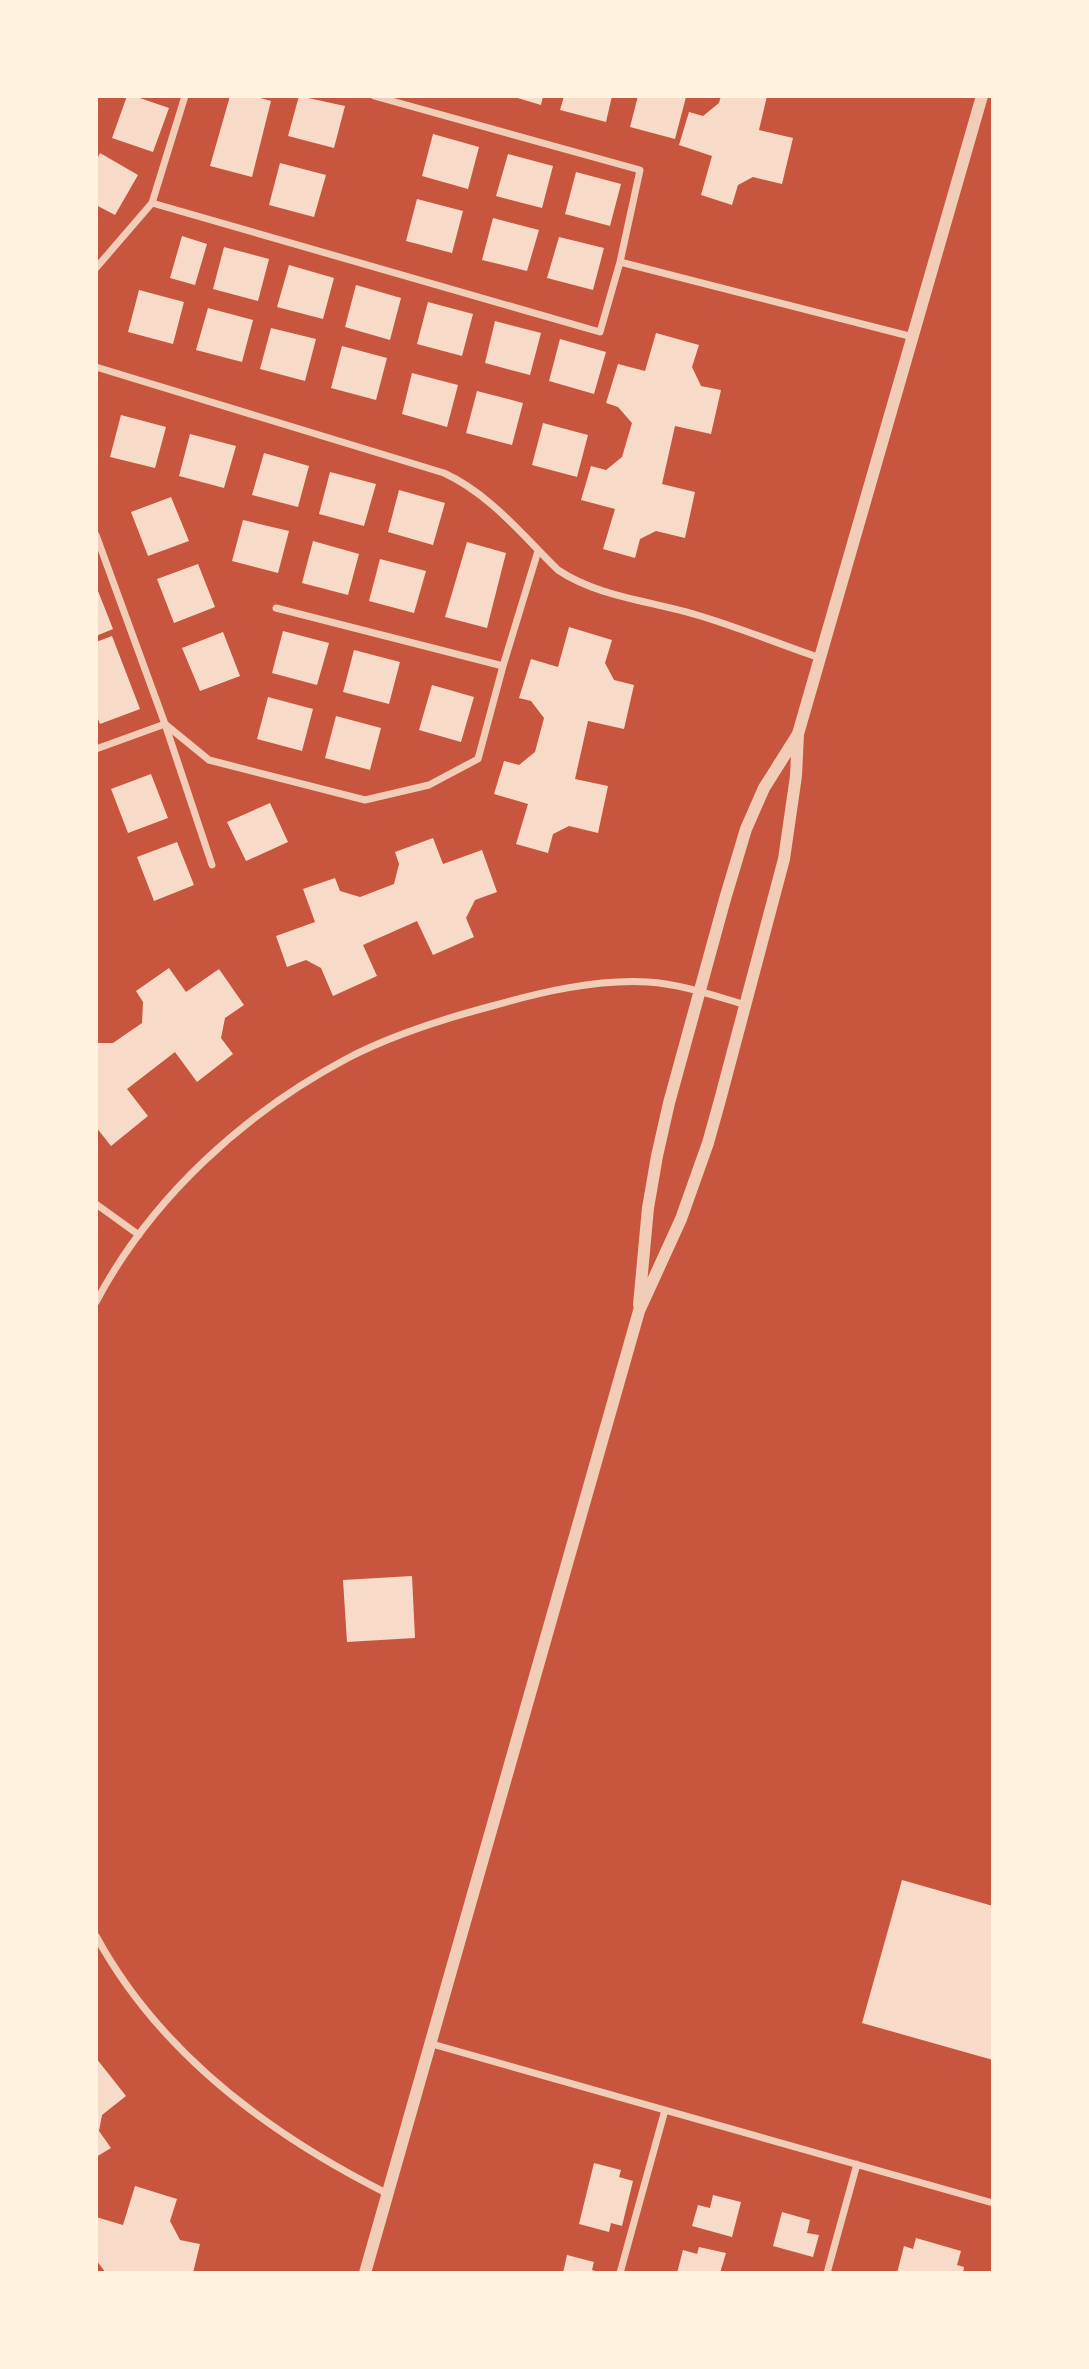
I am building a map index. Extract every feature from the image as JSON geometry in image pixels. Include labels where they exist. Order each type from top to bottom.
[{"type":"street","points":[[96,268],[152,203],[185,96]]},
{"type":"street","points":[[152,203],[600,332],[620,262],[640,170],[374,96]]},
{"type":"street","points":[[365,2273],[639,1311],[661,1266],[712,1132],[784,859],[796,776],[798,734],[982,96]]},
{"type":"street","points":[[620,262],[912,337]]},
{"type":"street","points":[[96,367],[444,473],[466,483],[483,496],[565,575],[592,587],[697,615],[820,658]]},
{"type":"street","points":[[96,535],[165,724],[212,865]]},
{"type":"street","points":[[165,724],[209,760],[365,800],[429,785],[478,760],[538,551]]},
{"type":"street","points":[[276,608],[503,666]]},
{"type":"street","points":[[96,749],[165,724]]},
{"type":"street","points":[[639,1311],[648,1208],[657,1156],[700,992],[746,829],[764,788],[798,734]]},
{"type":"street","points":[[96,1302],[139,1236],[176,1190],[238,1131],[303,1083],[350,1057],[461,1014],[562,990],[609,983],[650,982],[746,1005]]},
{"type":"street","points":[[96,1205],[139,1236]]},
{"type":"street","points":[[96,1936],[133,1992],[169,2035],[241,2104],[281,2134],[334,2167],[388,2193]]},
{"type":"street","points":[[432,2044],[993,2203]]},
{"type":"street","points":[[620,2273],[665,2110]]},
{"type":"street","points":[[827,2273],[856,2164]]},
{"type":"building","points":[[127,96],[169,108],[153,152],[112,138]]},
{"type":"building","points":[[230,96],[253,96],[271,101],[252,177],[210,166]]},
{"type":"building","points":[[299,96],[345,106],[334,148],[288,136]]},
{"type":"building","points":[[511,96],[543,96],[541,105]]},
{"type":"building","points":[[564,96],[612,96],[606,122],[560,110]]},
{"type":"building","points":[[638,96],[686,97],[675,139],[630,127]]},
{"type":"building","points":[[721,96],[767,96],[759,130],[793,138],[782,184],[753,177],[738,185],[732,205],[701,195],[712,156],[679,145],[689,112],[703,116],[719,103]]},
{"type":"building","points":[[433,134],[479,147],[468,189],[422,176]]},
{"type":"building","points":[[100,153],[138,175],[115,215],[96,205],[96,161]]},
{"type":"building","points":[[508,154],[553,166],[542,208],[496,196]]},
{"type":"building","points":[[280,163],[326,175],[314,217],[269,205]]},
{"type":"building","points":[[576,172],[621,184],[610,226],[565,214]]},
{"type":"building","points":[[417,199],[463,211],[452,253],[406,241]]},
{"type":"building","points":[[493,218],[539,230],[527,271],[482,260]]},
{"type":"building","points":[[182,236],[207,244],[195,285],[170,278]]},
{"type":"building","points":[[559,237],[604,248],[593,290],[547,278]]},
{"type":"building","points":[[224,247],[269,259],[258,301],[213,289]]},
{"type":"building","points":[[289,265],[334,278],[323,319],[277,307]]},
{"type":"building","points":[[356,285],[401,298],[390,340],[345,327]]},
{"type":"building","points":[[139,290],[184,302],[173,344],[128,332]]},
{"type":"building","points":[[428,302],[473,314],[462,356],[417,344]]},
{"type":"building","points":[[208,308],[253,320],[242,362],[196,350]]},
{"type":"building","points":[[495,321],[541,333],[530,375],[485,363]]},
{"type":"building","points":[[271,328],[316,339],[305,381],[260,369]]},
{"type":"building","points":[[656,333],[699,345],[692,367],[701,386],[721,390],[711,434],[675,426],[662,484],[695,492],[685,538],[656,531],[640,539],[635,558],[603,549],[615,509],[581,500],[591,466],[606,470],[622,457],[632,423],[618,407],[606,403],[618,364],[645,371]]},
{"type":"building","points":[[560,339],[606,352],[594,394],[549,381]]},
{"type":"building","points":[[342,346],[387,358],[376,400],[331,388]]},
{"type":"building","points":[[412,373],[458,385],[447,427],[402,414]]},
{"type":"building","points":[[477,391],[523,403],[512,445],[466,433]]},
{"type":"building","points":[[121,415],[166,427],[155,468],[110,457]]},
{"type":"building","points":[[543,423],[588,435],[577,477],[532,465]]},
{"type":"building","points":[[190,434],[236,446],[224,488],[179,476]]},
{"type":"building","points":[[264,453],[309,466],[298,507],[252,495]]},
{"type":"building","points":[[330,472],[376,484],[364,526],[319,514]]},
{"type":"building","points":[[399,490],[445,503],[433,545],[388,532]]},
{"type":"building","points":[[171,497],[189,541],[148,556],[131,512]]},
{"type":"building","points":[[243,520],[289,531],[278,573],[232,561]]},
{"type":"building","points":[[313,541],[359,554],[348,595],[302,583]]},
{"type":"building","points":[[467,542],[506,553],[487,628],[445,617]]},
{"type":"building","points":[[380,559],[426,571],[414,613],[369,601]]},
{"type":"building","points":[[198,564],[215,607],[174,623],[157,579]]},
{"type":"building","points":[[96,586],[113,629],[96,636]]},
{"type":"building","points":[[569,627],[612,640],[605,663],[614,680],[634,685],[624,729],[588,721],[575,779],[608,786],[598,833],[569,826],[553,834],[548,853],[516,844],[528,804],[494,794],[504,761],[519,765],[535,752],[544,718],[531,701],[519,698],[531,659],[558,667]]},
{"type":"building","points":[[283,631],[329,643],[317,685],[272,673]]},
{"type":"building","points":[[223,632],[240,676],[200,691],[182,648]]},
{"type":"building","points":[[112,636],[140,709],[100,724],[96,714],[96,642]]},
{"type":"building","points":[[354,650],[400,662],[389,704],[343,692]]},
{"type":"building","points":[[432,685],[474,697],[461,742],[419,730]]},
{"type":"building","points":[[268,697],[313,709],[302,751],[257,739]]},
{"type":"building","points":[[336,716],[381,728],[370,770],[325,758]]},
{"type":"building","points":[[151,774],[168,818],[128,833],[111,789]]},
{"type":"building","points":[[270,803],[288,842],[246,861],[227,822]]},
{"type":"building","points":[[433,838],[443,864],[482,850],[497,892],[475,900],[466,918],[474,937],[433,955],[417,921],[363,945],[377,976],[333,996],[321,968],[306,960],[287,967],[276,936],[315,922],[303,889],[335,878],[340,891],[360,897],[394,884],[399,864],[395,852]]},
{"type":"building","points":[[177,842],[194,885],[154,901],[137,857]]},
{"type":"building","points":[[169,968],[186,992],[219,969],[244,1005],[225,1018],[221,1038],[233,1054],[197,1082],[175,1052],[127,1089],[148,1116],[111,1146],[96,1127],[96,1043],[113,1043],[142,1023],[143,1002],[136,991]]},
{"type":"building","points":[[412,1576],[415,1638],[347,1642],[343,1580]]},
{"type":"building","points":[[902,1880],[993,1906],[993,2060],[862,2023]]},
{"type":"building","points":[[96,2058],[126,2096],[102,2115],[99,2131],[111,2148],[96,2157]]},
{"type":"building","points":[[594,2163],[621,2170],[619,2177],[633,2181],[622,2226],[611,2223],[609,2232],[579,2224]]},
{"type":"building","points":[[135,2186],[177,2199],[170,2221],[180,2240],[200,2244],[193,2273],[106,2273],[96,2260],[96,2217],[123,2225]]},
{"type":"building","points":[[713,2195],[741,2202],[732,2237],[692,2226],[698,2205],[710,2208]]},
{"type":"building","points":[[782,2212],[810,2220],[807,2233],[819,2235],[813,2257],[773,2246]]},
{"type":"building","points":[[916,2238],[961,2251],[957,2265],[964,2267],[963,2273],[897,2273],[904,2246],[913,2249]]},
{"type":"building","points":[[699,2247],[726,2253],[720,2273],[677,2273],[683,2250],[697,2254]]},
{"type":"building","points":[[567,2255],[594,2262],[592,2270],[601,2273],[563,2273]]}]
